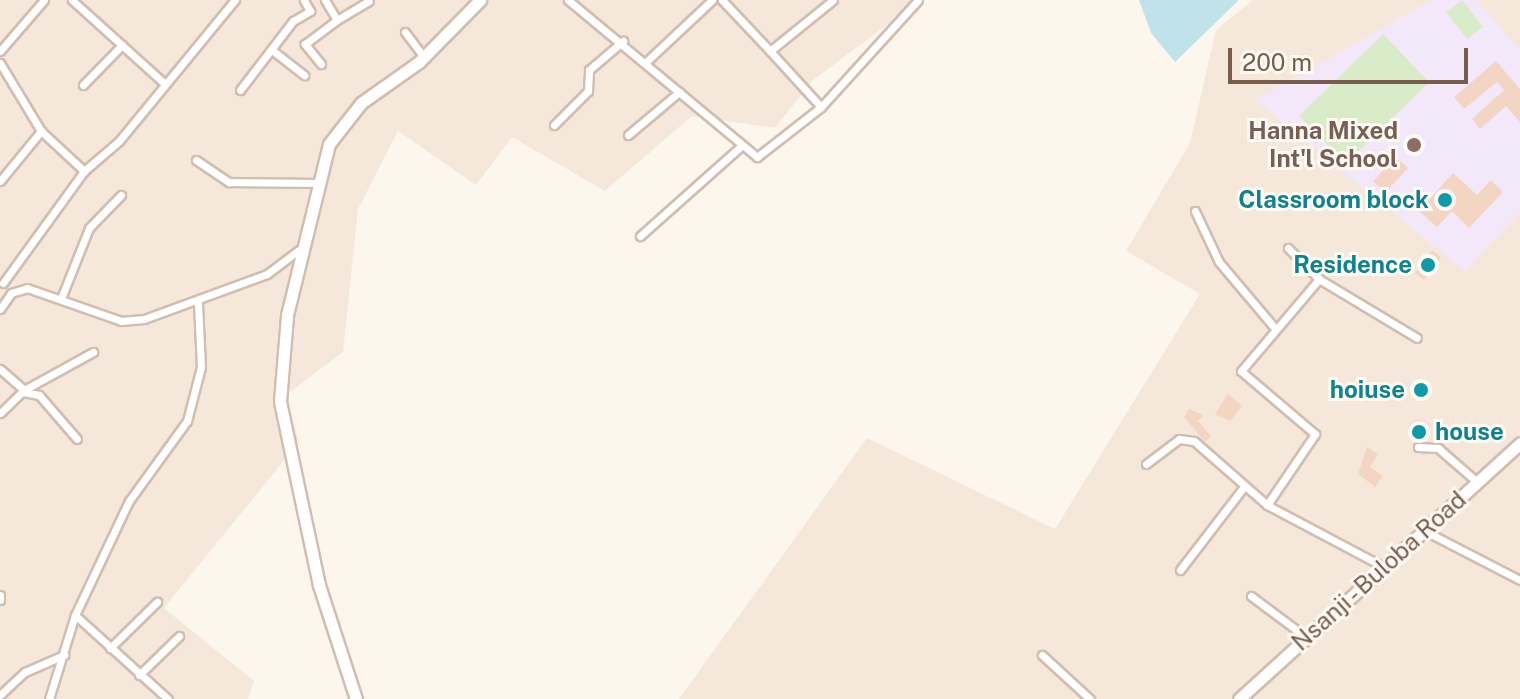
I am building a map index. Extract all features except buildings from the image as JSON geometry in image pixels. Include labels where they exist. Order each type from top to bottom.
[{"type":"main road","points":[[356,699],[319,585],[280,401],[298,251],[315,183],[329,144],[361,103],[424,57],[480,0]]},
{"type":"main road","name":"Nsanji - Buloba Road","points":[[1239,699],[1520,443]]},
{"type":"street","points":[[0,51],[44,0]]},
{"type":"street","points":[[72,0],[164,83]]},
{"type":"street","points":[[11,293],[2,280],[84,171],[119,141],[235,0]]},
{"type":"street","points":[[240,90],[293,21],[310,11],[304,0]]},
{"type":"street","points":[[325,0],[337,20]]},
{"type":"street","points":[[568,0],[623,41],[740,147],[757,157],[821,107],[918,0]]},
{"type":"street","points":[[647,61],[712,0]]},
{"type":"street","points":[[722,0],[821,107]]},
{"type":"street","points":[[770,51],[833,0]]},
{"type":"street","points":[[321,64],[305,44],[369,1]]},
{"type":"street","points":[[405,32],[424,57]]},
{"type":"street","points":[[554,125],[588,91],[589,70],[623,41]]},
{"type":"street","points":[[83,85],[122,45]]},
{"type":"street","points":[[272,50],[304,75]]},
{"type":"street","points":[[0,63],[41,131],[84,171]]},
{"type":"street","points":[[628,135],[679,92]]},
{"type":"street","points":[[0,181],[41,131]]},
{"type":"street","points":[[640,236],[740,147]]},
{"type":"street","points":[[196,160],[229,182],[315,183]]},
{"type":"street","points":[[62,296],[89,228],[121,195]]},
{"type":"street","points":[[1195,211],[1219,262],[1274,327]]},
{"type":"street","points":[[1288,248],[1319,279],[1417,338]]},
{"type":"street","points":[[0,309],[11,293],[27,288],[62,296],[121,321],[198,303],[282,266],[298,251]]},
{"type":"street","points":[[1267,505],[1315,434],[1240,374],[1274,327],[1319,279]]},
{"type":"street","points":[[49,699],[75,615],[129,501],[187,421],[201,367],[198,303]]},
{"type":"street","points":[[0,413],[24,391],[93,352]]},
{"type":"street","points":[[0,369],[24,391],[39,395],[77,439]]},
{"type":"street","points":[[1146,464],[1187,438],[1267,505],[1384,567]]},
{"type":"street","points":[[1418,447],[1438,448],[1477,482]]},
{"type":"street","points":[[1180,570],[1243,488]]},
{"type":"street","points":[[1423,530],[1520,580]]},
{"type":"street","points":[[1251,596],[1306,637]]},
{"type":"street","points":[[110,648],[157,602]]},
{"type":"street","points":[[75,615],[168,699]]},
{"type":"street","points":[[139,675],[179,636]]},
{"type":"street","points":[[0,695],[25,672],[64,655]]},
{"type":"street","points":[[1042,655],[1090,699]]},
{"type":"shaded area","points":[[0,0],[920,0],[812,81],[775,128],[692,116],[605,191],[512,137],[476,185],[398,131],[358,209],[343,352],[286,395],[299,442],[164,608],[254,681],[248,699],[0,699]]},
{"type":"shaded area","points":[[1253,0],[1520,0],[1520,699],[679,699],[867,438],[1055,529],[1200,294],[1126,251],[1190,143],[1216,30]]},
{"type":"shaded area","name":"Hanna Mixed Int'l School","points":[[1432,0],[1477,0],[1520,51],[1520,212],[1465,271],[1255,100]]},
{"type":"green space","points":[[1462,0],[1483,27],[1467,39],[1446,12]]},
{"type":"green space","points":[[1383,34],[1429,82],[1346,164],[1299,116]]},
{"type":"water","points":[[1139,0],[1239,0],[1175,62],[1151,33]]},
{"type":"place","name":"Hanna Mixed Int'l School","points":[[1414,145]]},
{"type":"place","name":"Classroom block","points":[[1445,200]]},
{"type":"place","name":"Residence","points":[[1428,265]]},
{"type":"place","name":"hoiuse","points":[[1421,390]]},
{"type":"place","name":"house","points":[[1419,432]]}]
